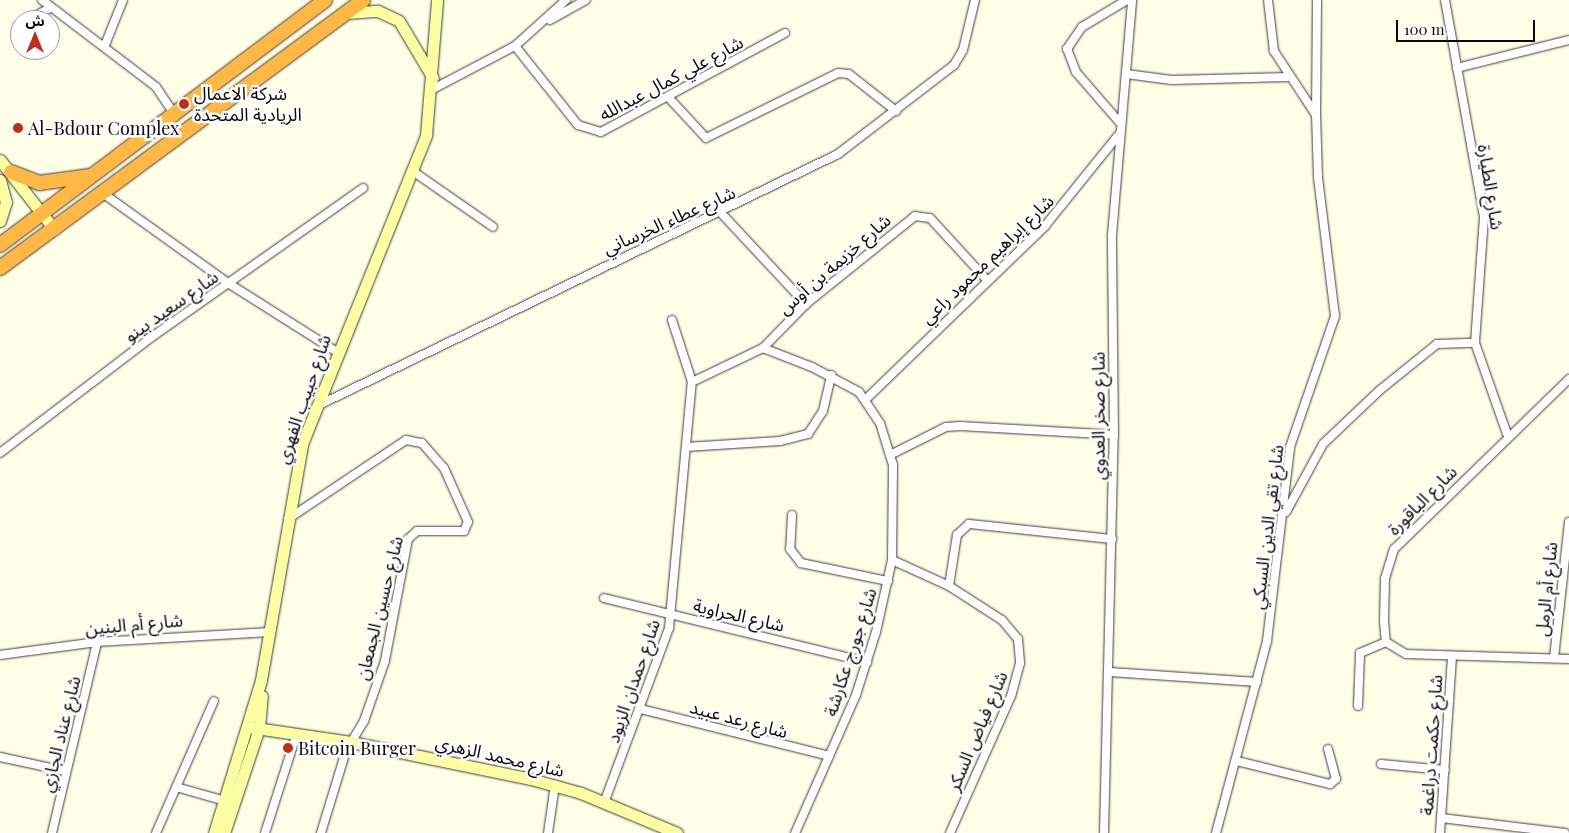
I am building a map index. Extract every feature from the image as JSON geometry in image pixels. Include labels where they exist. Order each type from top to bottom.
[{"type":"highway","points":[[0,245],[325,0]]},
{"type":"highway","points":[[0,268],[104,194],[363,0]]},
{"type":"highway","points":[[6,176],[39,183],[94,176]]},
{"type":"street","points":[[42,0],[105,45],[156,87],[174,114]]},
{"type":"street","points":[[105,45],[123,0]]},
{"type":"street","name":"شارع حبيب الفهري","points":[[224,833],[254,728],[271,632],[296,467],[337,352],[414,172],[426,135],[433,84],[437,0]]},
{"type":"street","points":[[542,25],[566,0]]},
{"type":"street","points":[[347,12],[378,10],[399,20],[433,84],[515,46],[542,25],[586,0]]},
{"type":"street","name":"شارع عطاء الخرساني","points":[[317,406],[571,280],[721,213],[819,166],[896,111],[954,65],[963,50],[975,0]]},
{"type":"street","points":[[1121,128],[1076,72],[1067,49],[1082,27],[1127,0]]},
{"type":"street","name":"شارع صخر العدوي","points":[[1104,833],[1110,672],[1114,435],[1112,235],[1132,0]]},
{"type":"street","points":[[1268,0],[1271,42],[1288,77],[1316,115]]},
{"type":"street","name":"شارع تقي الدين السبكي","points":[[1216,833],[1237,761],[1274,606],[1294,431],[1335,316],[1318,177],[1316,115],[1317,0]]},
{"type":"street","name":"شارع الطيارة","points":[[1445,0],[1485,225],[1475,343],[1507,434]]},
{"type":"street","points":[[44,10],[51,6]]},
{"type":"street","name":"شارع علي كمال عبدالله","points":[[515,46],[586,130],[612,128],[785,33]]},
{"type":"street","points":[[1456,68],[1569,40]]},
{"type":"street","points":[[669,98],[706,138],[838,73],[849,74],[896,111]]},
{"type":"street","points":[[1126,74],[1172,80],[1288,77]]},
{"type":"street","name":"شارع إبراهيم محمود راعي","points":[[866,399],[1070,198],[1121,128]]},
{"type":"street","points":[[0,160],[6,176],[6,202],[0,221]]},
{"type":"street","points":[[414,172],[493,227]]},
{"type":"street","points":[[6,176],[54,229]]},
{"type":"street","name":"شارع سعيد بينو","points":[[0,452],[228,283],[363,188]]},
{"type":"street","points":[[104,194],[228,283],[337,352]]},
{"type":"street","points":[[721,213],[806,304]]},
{"type":"street","name":"شارع خزيمة بن أوس","points":[[692,382],[763,348],[806,304],[920,215],[930,218],[986,279]]},
{"type":"street","points":[[672,320],[692,382],[686,447],[780,441],[808,434],[823,411],[831,375]]},
{"type":"street","points":[[1283,518],[1315,456],[1346,420],[1426,350],[1448,342],[1475,343]]},
{"type":"street","points":[[763,348],[831,375],[866,399]]},
{"type":"street","name":"شارع الباقورة","points":[[1386,642],[1385,579],[1394,550],[1507,434],[1569,379]]},
{"type":"street","name":"شارع جورج عكارشة","points":[[795,833],[867,662],[892,560],[892,454],[866,399]]},
{"type":"street","points":[[892,454],[946,427],[960,426],[1114,435]]},
{"type":"street","name":"شارع حسين الجمعان","points":[[287,520],[406,440],[422,443],[444,468],[468,522],[464,532],[417,531],[408,539],[385,660],[351,742],[321,833]]},
{"type":"street","name":"شارع حمدان الزيود","points":[[604,802],[641,709],[671,615],[686,447]]},
{"type":"street","points":[[792,515],[790,549],[802,562],[888,581]]},
{"type":"street","name":"شارع أم الرمل","points":[[1554,658],[1569,522]]},
{"type":"street","points":[[949,586],[957,535],[969,524],[1112,540]]},
{"type":"street","name":"شارع فياض السكر","points":[[892,560],[949,586],[1002,620],[1018,639],[1020,652],[1011,696],[950,833]]},
{"type":"street","name":"شارع الحراوية","points":[[604,598],[867,662]]},
{"type":"street","name":"شارع أم البنين","points":[[0,655],[97,642],[271,632]]},
{"type":"street","name":"شارع عناد الجازي","points":[[52,833],[97,642]]},
{"type":"street","points":[[1358,706],[1360,653],[1386,642],[1396,652],[1452,658],[1569,659]]},
{"type":"street","name":"شارع حكمت دراغمة","points":[[1440,833],[1452,658]]},
{"type":"street","points":[[1110,672],[1257,682]]},
{"type":"street","points":[[156,833],[214,701]]},
{"type":"street","name":"شارع رعد عبيد","points":[[641,709],[829,756]]},
{"type":"street","name":"شارع حبيب الفهري","points":[[214,833],[254,728]]},
{"type":"street","name":"شارع محمد الزهري","points":[[254,728],[351,742],[555,785],[604,802],[677,833]]},
{"type":"street","points":[[265,833],[297,733]]},
{"type":"street","points":[[1237,761],[1330,784],[1336,779],[1328,749]]},
{"type":"street","points":[[0,757],[66,771]]},
{"type":"street","points":[[1381,764],[1445,770]]},
{"type":"street","points":[[548,833],[555,785]]},
{"type":"street","points":[[176,787],[225,801]]},
{"type":"street","points":[[1441,818],[1565,833]]},
{"type":"place","name":"شركة الاعمال الريادية المتحدة","points":[[184,104]]},
{"type":"place","name":"Al-Bdour Complex","points":[[18,128]]},
{"type":"place","name":"Bitcoin Burger","points":[[288,748]]}]
